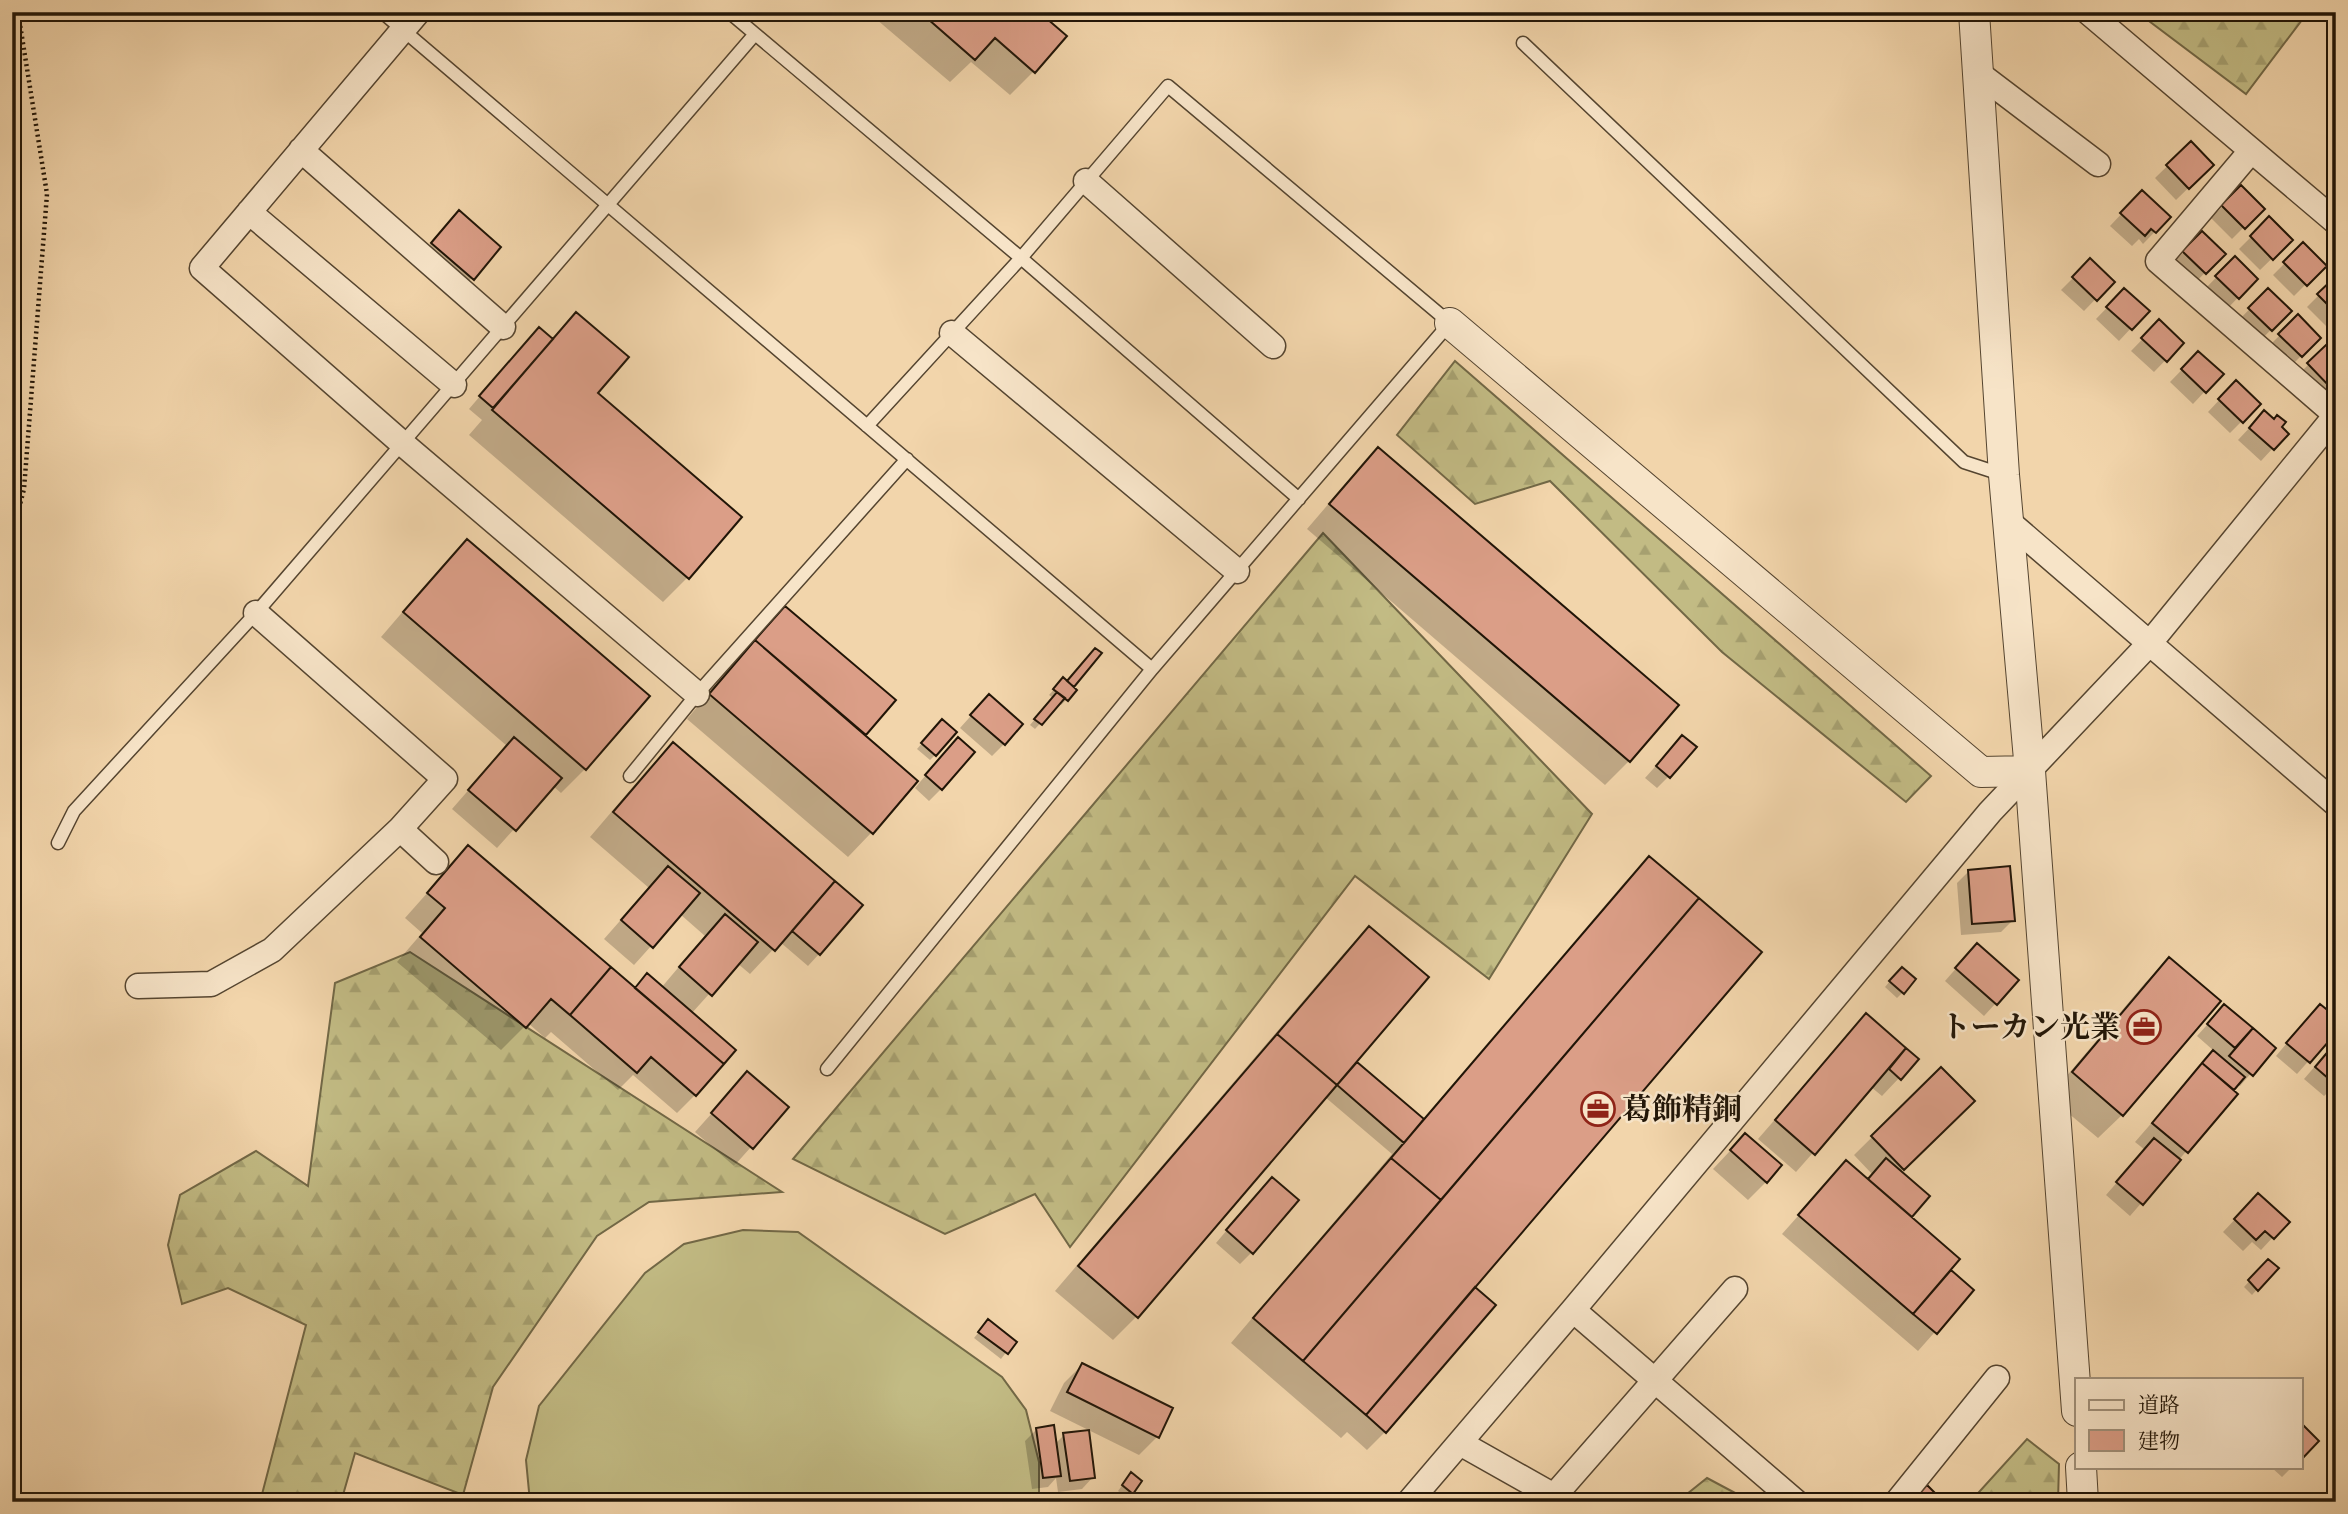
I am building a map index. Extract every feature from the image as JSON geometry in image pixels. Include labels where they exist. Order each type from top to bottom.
[{"type":"street","points":[[1974,12],[2004,475],[2030,771],[2075,1384]]},
{"type":"street","points":[[2088,12],[2336,222]]},
{"type":"street","points":[[411,21],[202,268],[402,444],[697,694]]},
{"type":"street","points":[[1978,73],[2098,164]]},
{"type":"street","points":[[301,150],[503,327]]},
{"type":"street","points":[[1409,1502],[1990,812],[2149,644],[2328,440],[2336,415],[2158,261],[2251,151]]},
{"type":"street","points":[[1086,181],[1273,346]]},
{"type":"street","points":[[249,212],[454,385]]},
{"type":"street","points":[[1450,323],[1981,772],[2030,771]]},
{"type":"street","points":[[952,333],[1237,571]]},
{"type":"street","points":[[2010,523],[2336,804]]},
{"type":"street","points":[[138,986],[211,984],[272,950],[400,829],[445,779],[256,613]]},
{"type":"street","points":[[400,829],[436,862]]},
{"type":"street","points":[[1460,1443],[1555,1496],[1735,1289]]},
{"type":"street","points":[[1573,1310],[1797,1502]]},
{"type":"street","points":[[1897,1502],[1997,1378]]},
{"type":"street","points":[[2081,1468],[2083,1502]]},
{"type":"lane","points":[[382,12],[411,21],[609,205],[1152,669]]},
{"type":"lane","points":[[729,12],[1021,258],[1299,499]]},
{"type":"lane","points":[[58,843],[74,811],[256,613],[755,34]]},
{"type":"lane","points":[[1523,43],[1964,461],[2004,475]]},
{"type":"lane","points":[[827,1069],[1152,669],[1450,323],[1168,86],[1021,258],[867,426]]},
{"type":"lane","points":[[630,776],[697,694],[907,459]]},
{"type":"path","points":[[12,535],[24,489],[47,194],[19,12]]},
{"type":"green space","points":[[2137,12],[2308,12],[2246,94]]},
{"type":"green space","points":[[1455,361],[1931,776],[1906,802],[1722,652],[1550,481],[1475,504],[1397,435]]},
{"type":"green space","points":[[1323,533],[1592,814],[1489,979],[1355,876],[1070,1247],[1035,1194],[945,1234],[793,1159]]},
{"type":"green space","points":[[410,952],[782,1192],[649,1202],[597,1236],[493,1387],[463,1495],[355,1453],[341,1502],[260,1502],[306,1325],[228,1288],[182,1304],[168,1245],[180,1195],[256,1151],[308,1186],[335,983]]},
{"type":"green space","points":[[743,1230],[798,1232],[1002,1377],[1026,1410],[1039,1462],[1039,1502],[530,1502],[526,1460],[539,1406],[645,1273],[684,1244]]},
{"type":"green space","points":[[2027,1439],[2059,1464],[2058,1502],[1970,1502]]},
{"type":"green space","points":[[1707,1478],[1752,1502],[1677,1502]]},
{"type":"building","points":[[920,12],[1039,12],[1067,36],[1035,73],[995,38],[975,60]]},
{"type":"building","points":[[2191,141],[2214,165],[2189,189],[2166,165]]},
{"type":"building","points":[[2241,185],[2265,209],[2245,229],[2221,205]]},
{"type":"building","points":[[2142,190],[2171,217],[2156,233],[2151,229],[2145,236],[2120,213]]},
{"type":"building","points":[[459,210],[501,247],[474,280],[431,243]]},
{"type":"building","points":[[2269,216],[2293,240],[2273,260],[2250,236]]},
{"type":"building","points":[[2202,231],[2226,254],[2206,274],[2182,251]]},
{"type":"building","points":[[2303,242],[2327,266],[2307,286],[2283,262]]},
{"type":"building","points":[[2235,256],[2258,279],[2239,299],[2215,276]]},
{"type":"building","points":[[2090,258],[2115,282],[2097,301],[2072,277]]},
{"type":"building","points":[[2336,276],[2336,313],[2317,294]]},
{"type":"building","points":[[2124,288],[2150,311],[2132,330],[2106,307]]},
{"type":"building","points":[[2268,288],[2292,311],[2272,331],[2248,308]]},
{"type":"building","points":[[576,312],[629,357],[598,393],[742,517],[689,579],[492,410]]},
{"type":"building","points":[[2298,314],[2321,338],[2302,357],[2278,334]]},
{"type":"building","points":[[2159,319],[2184,343],[2167,362],[2141,338]]},
{"type":"building","points":[[539,327],[553,339],[493,408],[479,396]]},
{"type":"building","points":[[2327,344],[2336,352],[2336,382],[2330,387],[2307,363]]},
{"type":"building","points":[[2198,351],[2224,374],[2206,393],[2181,369]]},
{"type":"building","points":[[2236,380],[2261,404],[2243,423],[2218,399]]},
{"type":"building","points":[[2264,410],[2274,419],[2277,415],[2286,422],[2282,427],[2289,434],[2274,450],[2249,428]]},
{"type":"building","points":[[1378,447],[1679,705],[1630,762],[1329,504]]},
{"type":"building","points":[[467,539],[650,696],[586,770],[403,612]]},
{"type":"building","points":[[785,606],[896,700],[866,735],[755,640]]},
{"type":"building","points":[[755,640],[918,781],[873,834],[709,694]]},
{"type":"building","points":[[1095,648],[1102,653],[1074,687],[1067,681]]},
{"type":"building","points":[[1063,677],[1077,690],[1068,701],[1053,689]]},
{"type":"building","points":[[1057,692],[1065,698],[1042,725],[1034,719]]},
{"type":"building","points":[[989,694],[1023,724],[1005,745],[970,715]]},
{"type":"building","points":[[942,719],[957,732],[936,756],[921,743]]},
{"type":"building","points":[[1682,735],[1697,747],[1670,778],[1656,766]]},
{"type":"building","points":[[514,737],[562,778],[516,831],[468,790]]},
{"type":"building","points":[[958,737],[975,752],[942,790],[925,775]]},
{"type":"building","points":[[673,742],[835,881],[775,951],[613,812]]},
{"type":"building","points":[[468,845],[611,967],[570,1015],[551,999],[526,1028],[420,937],[445,908],[427,893]]},
{"type":"building","points":[[1649,856],[1699,898],[1441,1200],[1391,1158]]},
{"type":"building","points":[[668,866],[700,893],[653,948],[621,920]]},
{"type":"building","points":[[2010,866],[2015,921],[1972,924],[1968,870]]},
{"type":"building","points":[[835,881],[863,905],[820,955],[792,931]]},
{"type":"building","points":[[1699,898],[1762,952],[1366,1415],[1303,1361]]},
{"type":"building","points":[[725,914],[758,942],[712,996],[679,967]]},
{"type":"building","points":[[1369,926],[1429,977],[1337,1085],[1277,1034]]},
{"type":"building","points":[[1977,943],[2019,980],[1997,1005],[1955,968]]},
{"type":"building","points":[[2169,957],[2221,1001],[2123,1116],[2072,1072]]},
{"type":"building","points":[[611,967],[724,1064],[696,1096],[651,1057],[637,1073],[570,1015]]},
{"type":"building","points":[[1902,967],[1916,979],[1904,994],[1889,981]]},
{"type":"building","points":[[647,973],[736,1050],[724,1064],[635,988]]},
{"type":"building","points":[[2224,1004],[2253,1028],[2235,1048],[2207,1024]]},
{"type":"building","points":[[2320,1004],[2336,1017],[2336,1033],[2310,1063],[2286,1043]]},
{"type":"building","points":[[1866,1013],[1906,1048],[1815,1155],[1775,1120]]},
{"type":"building","points":[[2253,1028],[2276,1048],[2253,1076],[2229,1056]]},
{"type":"building","points":[[1277,1034],[1337,1085],[1138,1318],[1078,1266]]},
{"type":"building","points":[[2336,1042],[2336,1085],[2315,1067]]},
{"type":"building","points":[[1906,1048],[1919,1059],[1901,1080],[1889,1069]]},
{"type":"building","points":[[2213,1050],[2245,1077],[2234,1090],[2202,1063]]},
{"type":"building","points":[[1357,1062],[1424,1119],[1404,1143],[1337,1085]]},
{"type":"building","points":[[2202,1063],[2238,1094],[2188,1153],[2152,1123]]},
{"type":"building","points":[[1941,1067],[1975,1101],[1904,1170],[1871,1136]]},
{"type":"building","points":[[747,1071],[789,1107],[753,1149],[711,1113]]},
{"type":"building","points":[[1745,1133],[1782,1165],[1767,1183],[1730,1150]]},
{"type":"building","points":[[2154,1138],[2181,1160],[2143,1205],[2116,1182]]},
{"type":"building","points":[[1391,1158],[1441,1200],[1303,1361],[1253,1318]]},
{"type":"building","points":[[1886,1158],[1930,1196],[1912,1217],[1868,1179]]},
{"type":"building","points":[[1846,1160],[1960,1259],[1913,1314],[1798,1215]]},
{"type":"building","points":[[1272,1177],[1299,1200],[1253,1254],[1226,1230]]},
{"type":"building","points":[[2258,1193],[2290,1222],[2274,1239],[2265,1231],[2256,1240],[2234,1219]]},
{"type":"building","points":[[2268,1259],[2279,1268],[2258,1291],[2248,1280]]},
{"type":"building","points":[[1951,1270],[1974,1290],[1937,1334],[1913,1314]]},
{"type":"building","points":[[1475,1287],[1496,1305],[1386,1433],[1366,1415]]},
{"type":"building","points":[[988,1319],[1017,1342],[1008,1354],[978,1332]]},
{"type":"building","points":[[1082,1363],[1173,1408],[1159,1438],[1067,1392]]},
{"type":"building","points":[[2302,1424],[2319,1441],[2302,1459]]},
{"type":"building","points":[[1054,1425],[1061,1476],[1043,1478],[1036,1428]]},
{"type":"building","points":[[1089,1430],[1095,1478],[1070,1481],[1063,1433]]},
{"type":"building","points":[[1131,1472],[1142,1481],[1133,1494],[1122,1485]]},
{"type":"building","points":[[1927,1485],[1944,1502],[1910,1502]]},
{"type":"place","name":"トーカン光業","points":[[2144,1027]]},
{"type":"place","name":"葛飾精銅","points":[[1598,1109]]}]
